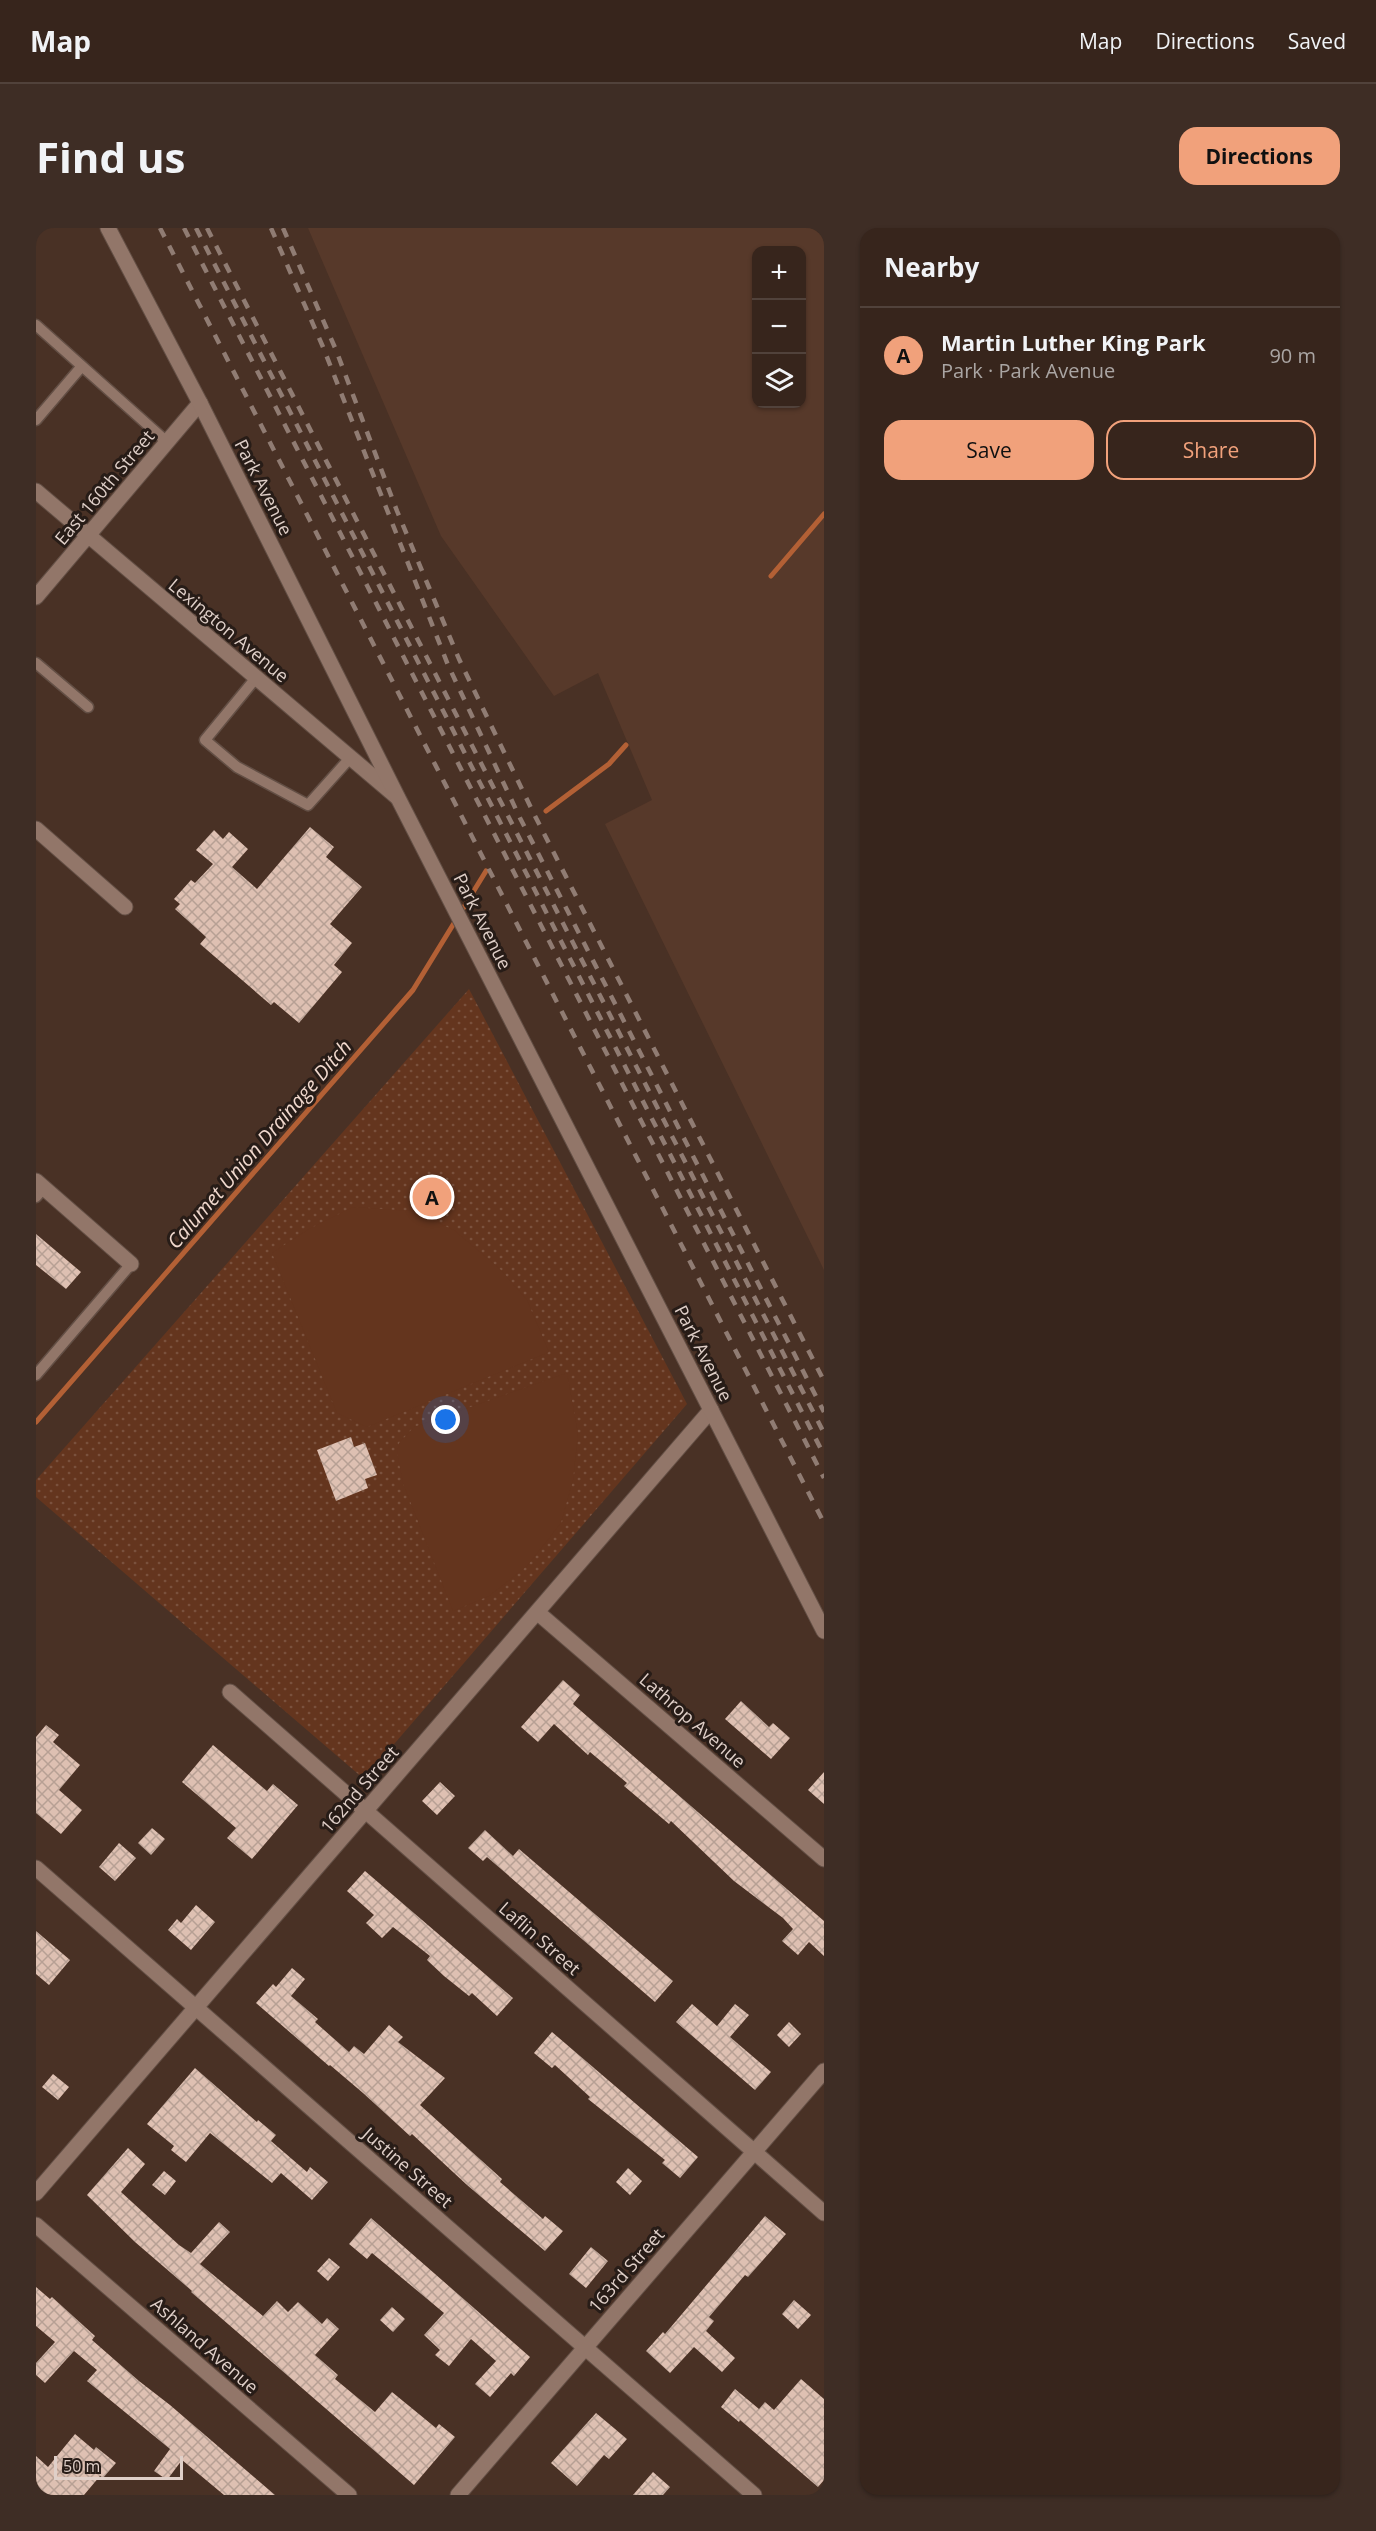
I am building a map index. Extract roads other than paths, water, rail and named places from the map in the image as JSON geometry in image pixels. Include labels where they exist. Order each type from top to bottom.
[{"type":"street","name":"Park Avenue","points":[[108,228],[200,403],[398,798],[824,1631]]},
{"type":"street","name":"East 160th Street","points":[[36,597],[200,403]]},
{"type":"street","name":"Lexington Avenue","points":[[36,491],[398,798]]},
{"type":"street","points":[[36,830],[125,907]]},
{"type":"street","points":[[39,1189],[132,1264]]},
{"type":"street","name":"162nd Street","points":[[36,2193],[711,1410]]},
{"type":"street","name":"Lathrop Avenue","points":[[537,1612],[824,1859]]},
{"type":"street","name":"Laflin Street","points":[[230,1692],[824,2213]]},
{"type":"street","name":"Justine Street","points":[[36,1868],[754,2495]]},
{"type":"street","name":"163rd Street","points":[[458,2495],[824,2071]]},
{"type":"street","name":"Ashland Avenue","points":[[36,2225],[350,2495]]},
{"type":"lane","points":[[36,325],[168,442]]},
{"type":"lane","points":[[36,420],[82,366]]},
{"type":"lane","points":[[36,663],[88,707]]},
{"type":"lane","points":[[256,678],[205,740],[237,767],[308,805],[350,758]]},
{"type":"lane","points":[[36,1375],[132,1264]]},
{"type":"waterway","name":"Calumet Union Drainage Ditch","points":[[771,576],[824,514]]},
{"type":"waterway","name":"Calumet Union Drainage Ditch","points":[[546,811],[609,764],[626,745]]},
{"type":"waterway","name":"Calumet Union Drainage Ditch","points":[[36,1422],[413,990],[486,871]]},
{"type":"railway","points":[[160,228],[824,1523]]},
{"type":"railway","points":[[184,228],[824,1478]]},
{"type":"railway","points":[[196,228],[824,1455]]},
{"type":"railway","points":[[207,228],[824,1433]]},
{"type":"railway","points":[[271,228],[323,347],[448,665],[520,818],[824,1412]]},
{"type":"railway","points":[[283,228],[336,350],[397,511],[459,659],[535,816],[824,1381]]},
{"type":"place","name":"Martin Luther King Park","points":[[432,1197]]}]
